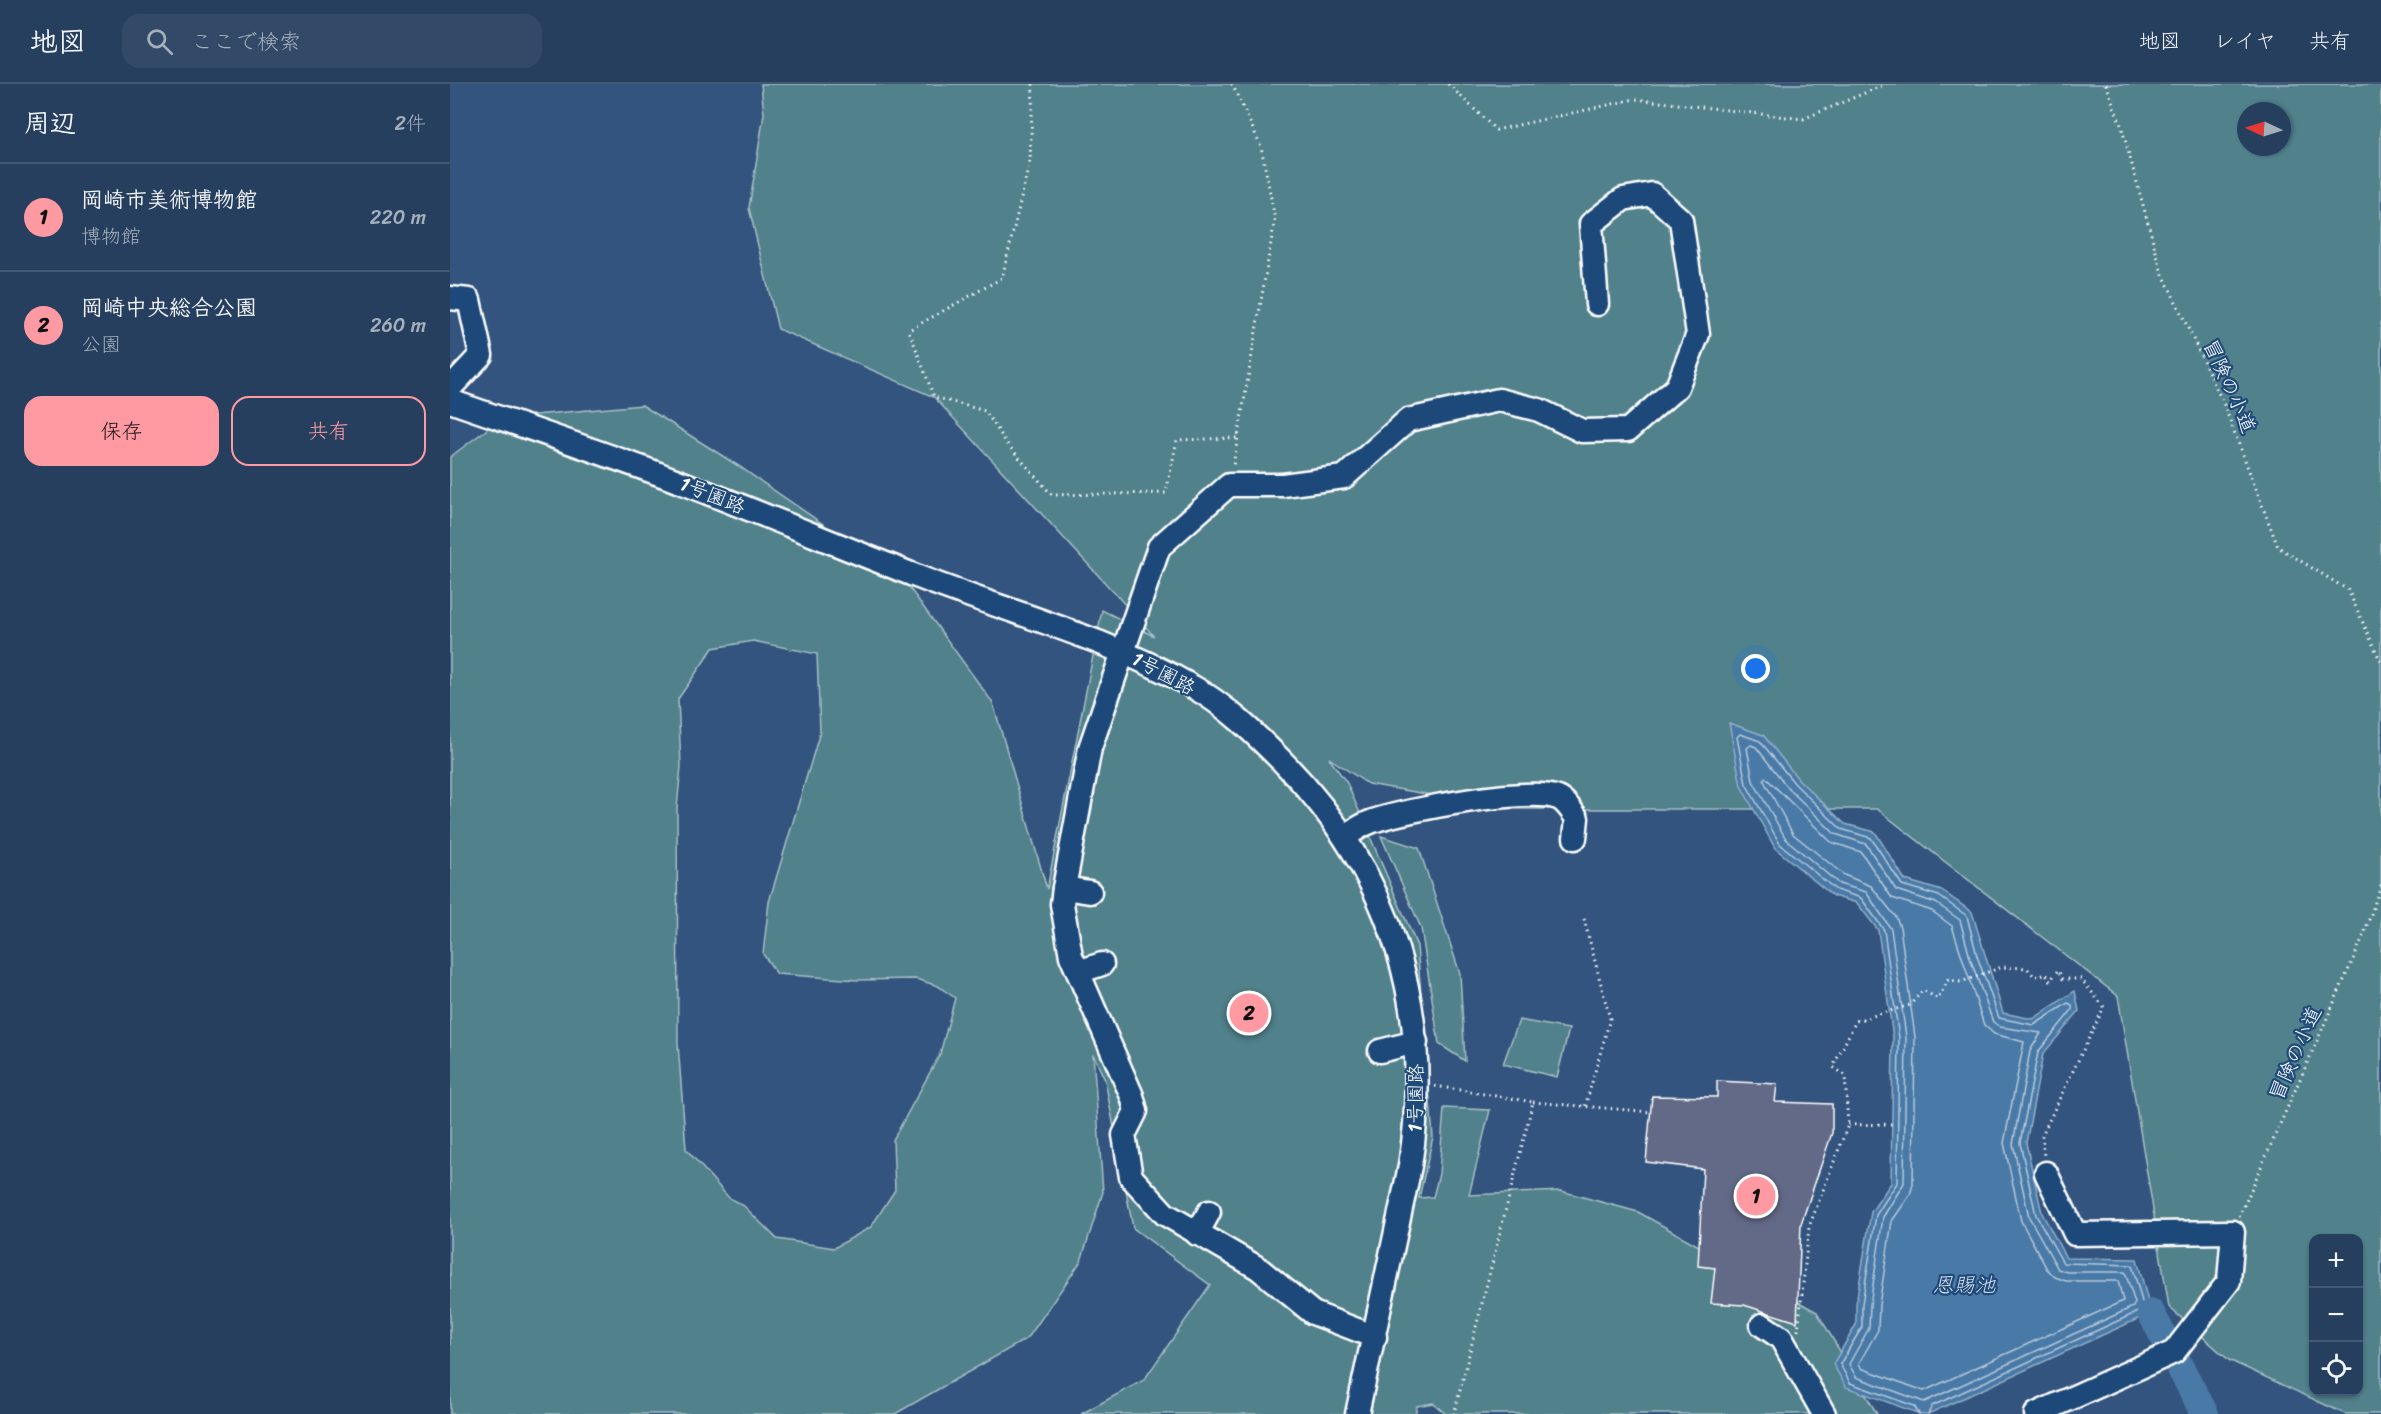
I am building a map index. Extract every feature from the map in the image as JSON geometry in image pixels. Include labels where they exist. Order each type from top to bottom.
[{"type":"street","points":[[1375,1337],[1313,1313],[1258,1268],[1165,1214],[1131,1177],[1124,1135],[1136,1111],[1132,1096],[1071,956],[1062,904],[1090,748],[1159,547],[1229,485],[1283,485],[1344,477],[1408,420],[1498,400],[1539,410],[1581,431],[1628,430],[1677,387],[1698,334],[1681,220],[1652,194],[1623,199],[1591,224],[1597,304]]},
{"type":"street","points":[[450,298],[469,300],[481,355],[450,388]]},
{"type":"street","name":"1号園路","points":[[450,401],[672,479],[927,580],[1124,651],[1197,688],[1257,735],[1303,782],[1345,836],[1377,896],[1398,947],[1416,1042],[1416,1128],[1410,1166],[1357,1414]]},
{"type":"street","points":[[1345,836],[1372,821],[1394,816],[1503,796],[1539,794],[1561,799],[1577,818],[1575,838]]},
{"type":"street","points":[[1064,888],[1090,892]]},
{"type":"street","points":[[1078,972],[1102,964]]},
{"type":"street","points":[[1380,1051],[1416,1042]]},
{"type":"street","points":[[2036,1414],[2174,1352],[2229,1281],[2233,1232],[2075,1234],[2046,1173]]},
{"type":"street","points":[[1197,1234],[1209,1212]]},
{"type":"street","points":[[1762,1325],[1781,1338],[1824,1414]]},
{"type":"path","points":[[1033,84],[1030,161],[1002,278],[909,330],[934,397],[985,411],[1008,445],[1052,495],[1166,493],[1177,440],[1237,438]]},
{"type":"path","points":[[1229,485],[1275,219],[1261,146],[1232,84]]},
{"type":"path","points":[[1448,84],[1496,130],[1635,99],[1803,119],[1886,84]]},
{"type":"path","name":"冒険の小道","points":[[2106,84],[2121,125],[2161,270],[2224,405],[2278,547],[2348,590],[2381,662]]},
{"type":"path","name":"冒険の小道","points":[[2233,1232],[2363,937],[2381,885]]},
{"type":"path","points":[[1584,919],[1610,1019],[1585,1107]]},
{"type":"path","points":[[1795,1362],[1809,1227],[1848,1125],[1845,1075],[1833,1067],[1856,1021],[1910,1005],[1923,990],[1938,999],[1948,980],[1961,982],[2002,967],[2027,968],[2035,977],[2046,973],[2050,981],[2058,970],[2063,979],[2081,979],[2104,1007],[2042,1135],[2046,1173]]},
{"type":"path","points":[[1417,1084],[1533,1102],[1651,1112]]},
{"type":"path","points":[[1454,1414],[1533,1102]]},
{"type":"path","points":[[1848,1125],[1896,1124]]},
{"type":"green space","points":[[761,84],[2381,84],[2381,1414],[2345,1414],[2229,1360],[2169,1307],[2118,996],[1877,809],[1514,809],[1368,784],[1329,758],[1347,783],[1417,946],[1433,1137],[1419,1198],[1433,1197],[1439,1174],[1444,1108],[1490,1110],[1469,1195],[1561,1191],[1638,1212],[1817,1312],[1877,1414],[1446,1414],[1433,1403],[1417,1406],[1415,1414],[1081,1414],[1144,1380],[1210,1285],[1133,1228],[1105,1080],[1093,1054],[1103,1192],[1081,1261],[1028,1338],[895,1414],[450,1414],[450,457],[502,418],[642,405],[740,467],[903,579],[993,703],[1047,889],[1102,610],[1154,636],[934,397],[778,329],[749,208],[764,114]],"holes":[[[753,641],[817,654],[820,732],[769,902],[763,954],[777,974],[857,980],[916,979],[938,986],[955,998],[940,1054],[893,1140],[895,1190],[871,1227],[834,1248],[777,1239],[744,1206],[729,1198],[686,1149],[678,1044],[677,808],[681,766],[678,699],[713,648]]]},
{"type":"green space","points":[[1381,836],[1419,848],[1460,974],[1465,1061],[1439,1044],[1421,928]]},
{"type":"green space","points":[[1519,1020],[1569,1029],[1557,1077],[1503,1064]]},
{"type":"water","name":"恩賜池","points":[[1729,723],[1763,735],[1799,780],[1845,824],[1875,832],[1905,880],[1942,891],[1972,912],[2003,1013],[2033,1019],[2075,991],[2079,1011],[2043,1054],[2026,1143],[2042,1213],[2066,1258],[2137,1259],[2151,1313],[1928,1414],[1920,1414],[1846,1387],[1833,1364],[1856,1325],[1856,1304],[1871,1212],[1891,1183],[1893,1038],[1878,930],[1857,903],[1833,896],[1775,848],[1741,786]]},
{"type":"building","points":[[1717,1081],[1777,1084],[1775,1102],[1832,1104],[1832,1133],[1801,1224],[1797,1322],[1744,1305],[1711,1303],[1715,1268],[1698,1266],[1703,1169],[1646,1162],[1652,1096],[1717,1097]]},
{"type":"waterway","points":[[2151,1313],[2205,1414]]},
{"type":"place","name":"岡崎中央総合公園","points":[[1249,1013]]},
{"type":"place","name":"岡崎市美術博物館","points":[[1756,1196]]}]
